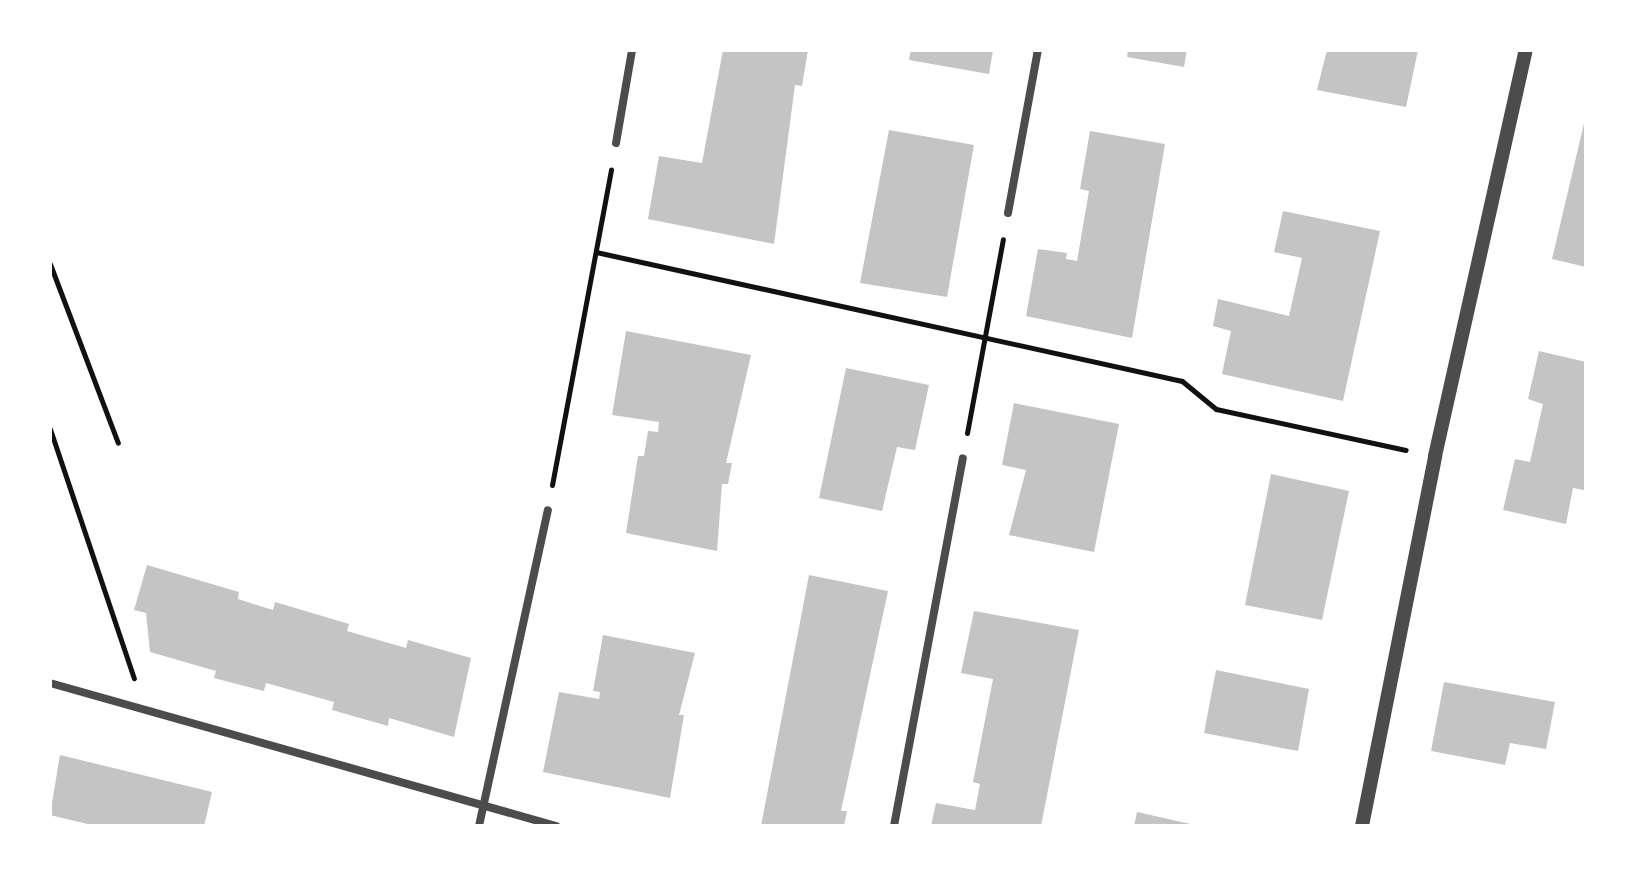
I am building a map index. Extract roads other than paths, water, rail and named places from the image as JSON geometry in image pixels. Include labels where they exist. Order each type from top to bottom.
[{"type":"street","points":[[616,143],[632,50]]},
{"type":"street","points":[[1008,213],[1038,50]]},
{"type":"street","points":[[1362,826],[1435,456],[1526,50]]},
{"type":"street","points":[[894,826],[963,458]]},
{"type":"street","points":[[479,826],[548,510]]},
{"type":"street","points":[[50,683],[556,826]]}]
